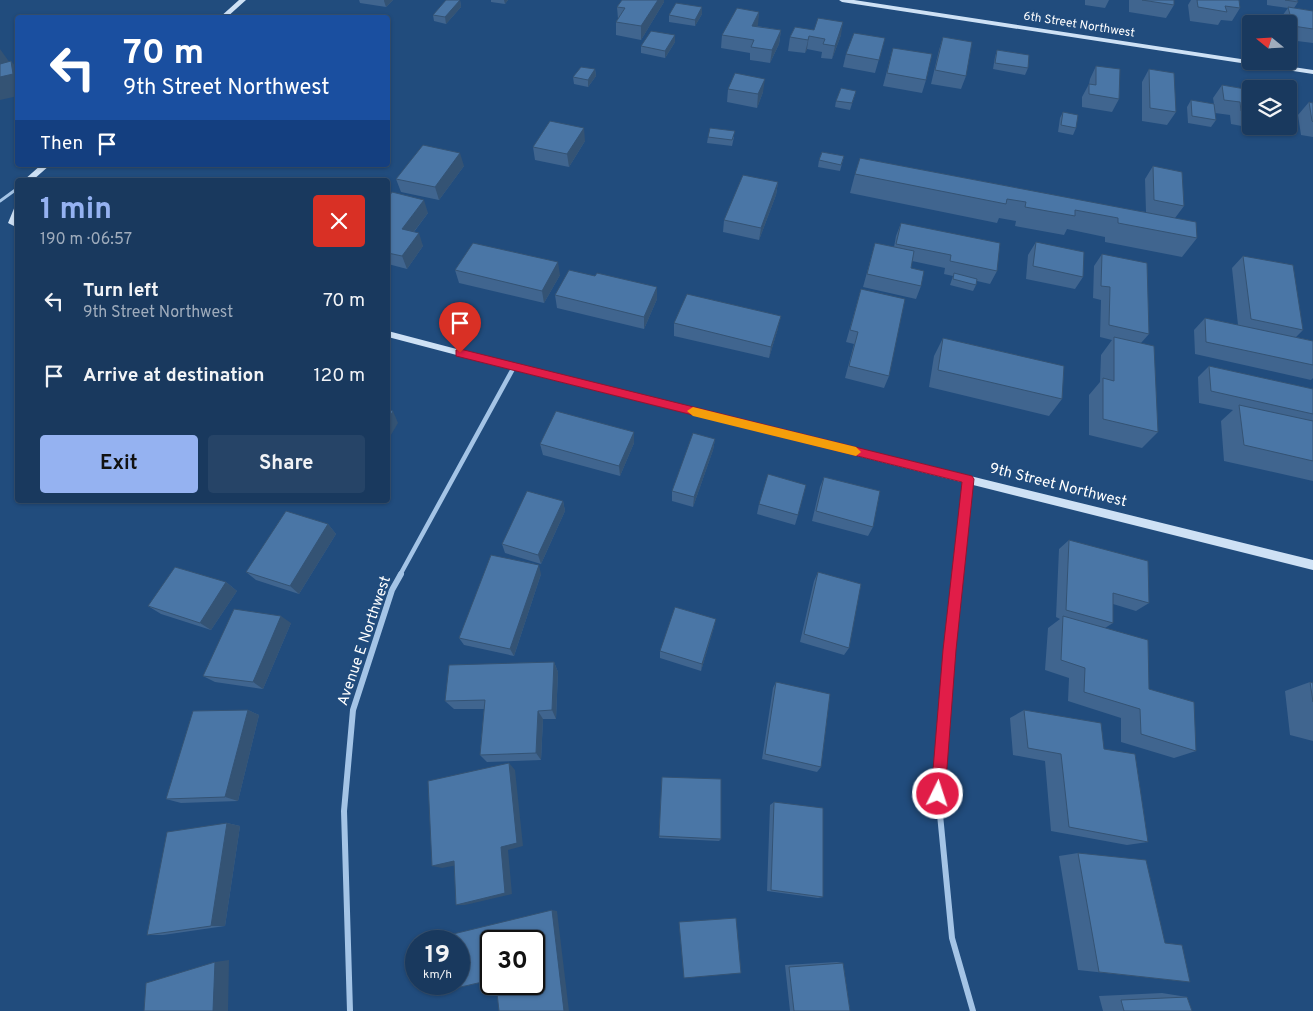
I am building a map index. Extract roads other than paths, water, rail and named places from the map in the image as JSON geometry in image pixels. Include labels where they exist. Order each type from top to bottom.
[{"type":"street","points":[[226,15],[243,0]]},
{"type":"street","name":"6th Street Northwest","points":[[842,0],[1313,72]]},
{"type":"street","points":[[30,178],[44,167]]},
{"type":"street","points":[[0,201],[15,190]]},
{"type":"street","name":"9th Street Northwest","points":[[390,335],[1313,565]]},
{"type":"street","name":"Avenue E Northwest","points":[[350,1011],[344,811],[353,710],[392,590],[514,367]]},
{"type":"street","points":[[968,479],[949,650],[938,794],[952,938],[974,1011]]}]
